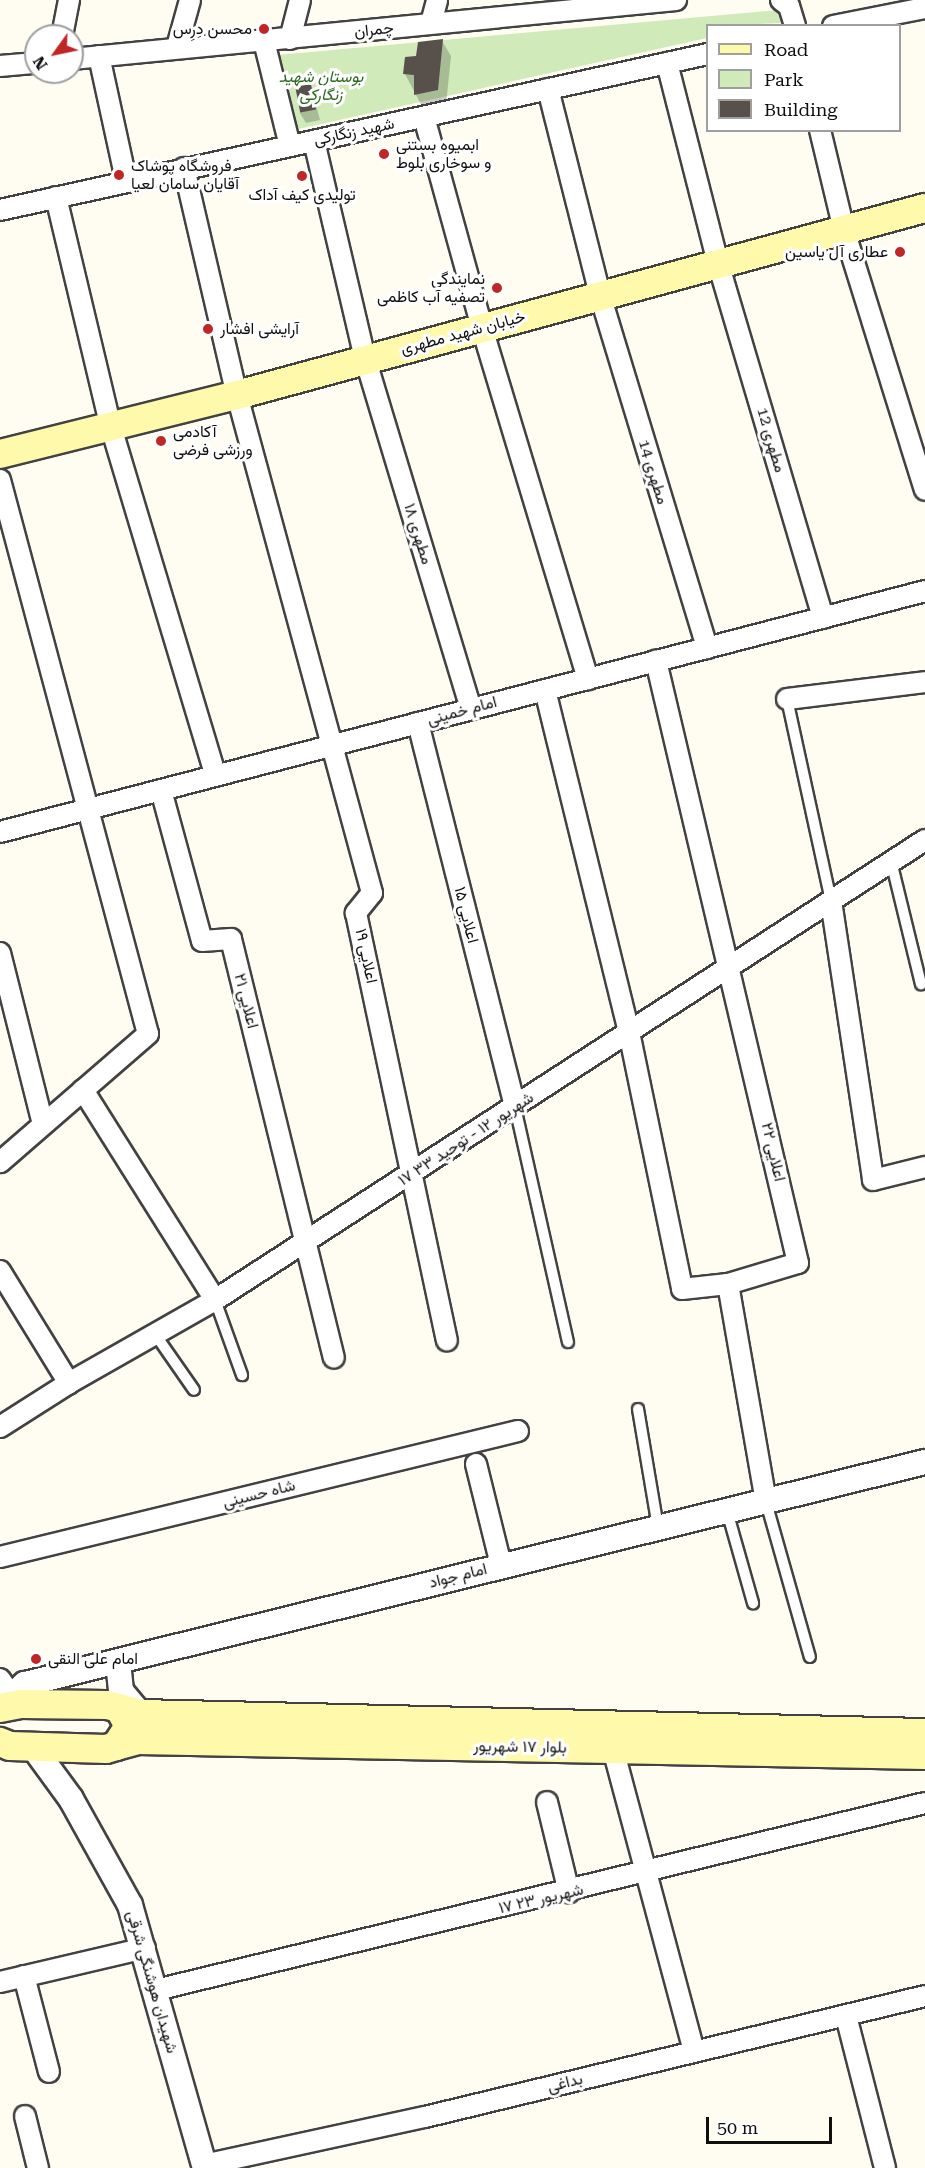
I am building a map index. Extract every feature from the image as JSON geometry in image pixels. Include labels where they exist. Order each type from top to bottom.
[{"type":"main road","name":"خیابان شهید مطهری","points":[[0,454],[237,395],[365,358],[925,208]]},
{"type":"main road","name":"بلوار ۱۷ شهریور","points":[[3,1697],[21,1704],[130,1711],[925,1733]]},
{"type":"main road","points":[[116,1746],[129,1726],[130,1711]]},
{"type":"main road","name":"بلوار ۱۷ شهریور","points":[[0,1742],[33,1747],[106,1749],[138,1740],[925,1755]]},
{"type":"street","points":[[64,24],[69,0]]},
{"type":"street","points":[[177,47],[190,0]]},
{"type":"street","points":[[290,39],[300,0]]},
{"type":"street","points":[[431,23],[437,0]]},
{"type":"street","name":"چمران","points":[[84,58],[177,47],[290,39],[553,6],[676,0]]},
{"type":"street","points":[[782,0],[789,6],[794,24]]},
{"type":"street","points":[[843,24],[925,8]]},
{"type":"street","points":[[264,41],[290,146]]},
{"type":"street","name":"شهید زنگارکی","points":[[0,210],[126,180],[706,54]]},
{"type":"street","points":[[99,56],[126,180]]},
{"type":"street","name":"مطهری 12","points":[[667,63],[718,263],[823,618]]},
{"type":"street","points":[[0,66],[24,64]]},
{"type":"street","name":"مطهری 14","points":[[548,89],[600,295],[707,648]]},
{"type":"street","points":[[424,117],[482,328],[588,679]]},
{"type":"street","points":[[820,132],[844,230],[925,490]]},
{"type":"street","name":"مطهری ۱۸","points":[[314,141],[365,358],[471,709]]},
{"type":"street","points":[[184,168],[237,395],[334,745]]},
{"type":"street","points":[[56,197],[111,427],[216,776]]},
{"type":"street","points":[[0,480],[90,808],[148,1034],[0,1161]]},
{"type":"street","name":"امام خمینی","points":[[0,832],[925,591]]},
{"type":"street","points":[[656,661],[731,969]]},
{"type":"street","points":[[787,699],[925,682]]},
{"type":"street","points":[[545,690],[629,1032],[682,1289],[728,1284],[766,1502]]},
{"type":"street","name":"اعلایی ۱۵","points":[[418,723],[515,1107]]},
{"type":"street","name":"اعلایی ۱۹","points":[[334,745],[372,893],[356,913],[413,1174]]},
{"type":"street","name":"اعلایی ۲۱","points":[[161,790],[202,941],[231,939],[305,1243]]},
{"type":"street","name":"۱۷ شهریور ۱۲ - توحید ۳۳","points":[[0,1427],[69,1383],[215,1300],[305,1243],[629,1032],[731,969],[925,840]]},
{"type":"street","points":[[831,901],[873,1180],[925,1167]]},
{"type":"street","points":[[0,953],[43,1124]]},
{"type":"street","name":"اعلایی ۲۲","points":[[728,1284],[798,1263],[731,969]]},
{"type":"street","points":[[83,1090],[215,1300]]},
{"type":"street","points":[[413,1174],[447,1340]]},
{"type":"street","points":[[305,1243],[334,1358]]},
{"type":"street","points":[[0,1271],[69,1383]]},
{"type":"street","name":"شاه حسینی","points":[[0,1557],[518,1431]]},
{"type":"street","name":"امام جواد","points":[[3,1697],[25,1684],[925,1462]]},
{"type":"street","points":[[476,1464],[501,1565]]},
{"type":"street","points":[[118,1662],[121,1691],[130,1711]]},
{"type":"street","name":"شهیدان هوشنگی شرقی","points":[[33,1747],[107,1857],[145,1948],[205,2166]]},
{"type":"street","points":[[613,1749],[694,2051]]},
{"type":"street","points":[[547,1802],[569,1892]]},
{"type":"street","name":"۱۷ شهریور ۲۳","points":[[156,1990],[646,1874],[925,1803]]},
{"type":"street","points":[[0,1982],[145,1948]]},
{"type":"street","points":[[24,1976],[49,2072]]},
{"type":"street","name":"بداغی","points":[[205,2166],[425,2117],[925,1996]]},
{"type":"street","points":[[846,2016],[885,2168]]},
{"type":"street","points":[[25,2116],[38,2168]]},
{"type":"lane","points":[[787,699],[831,901]]},
{"type":"lane","points":[[891,861],[921,984]]},
{"type":"lane","points":[[515,1107],[568,1342]]},
{"type":"lane","points":[[215,1300],[243,1375]]},
{"type":"lane","points":[[155,1334],[194,1390]]},
{"type":"lane","points":[[638,1409],[658,1527]]},
{"type":"lane","points":[[766,1502],[810,1657]]},
{"type":"lane","points":[[727,1511],[753,1603]]},
{"type":"green space","name":"بوستان شهید زنگارکی","points":[[779,10],[782,23],[706,24],[706,38],[294,130],[277,55]]},
{"type":"building","points":[[443,39],[438,90],[414,95],[414,75],[403,74],[405,57],[416,56],[418,42]]},
{"type":"building","points":[[311,84],[316,110],[300,113],[295,87]]},
{"type":"place","name":"محسن دِرِس","points":[[264,29]]},
{"type":"place","name":"ابمیوه بستنی و ‌سوخاری بلوط","points":[[384,154]]},
{"type":"place","name":"فروشگاه پوشاک آقایان سامان لعیا","points":[[119,175]]},
{"type":"place","name":"تولیدی کیف آداک","points":[[302,176]]},
{"type":"place","name":"عطاری آل یاسین","points":[[900,252]]},
{"type":"place","name":"نمایندگی تصفیه آب کاظمی","points":[[497,288]]},
{"type":"place","name":"آرایشی افشار","points":[[208,329]]},
{"type":"place","name":"آکادمی ورزشی فرضی","points":[[161,441]]},
{"type":"place","name":"امام علی النقی","points":[[36,1659]]}]
